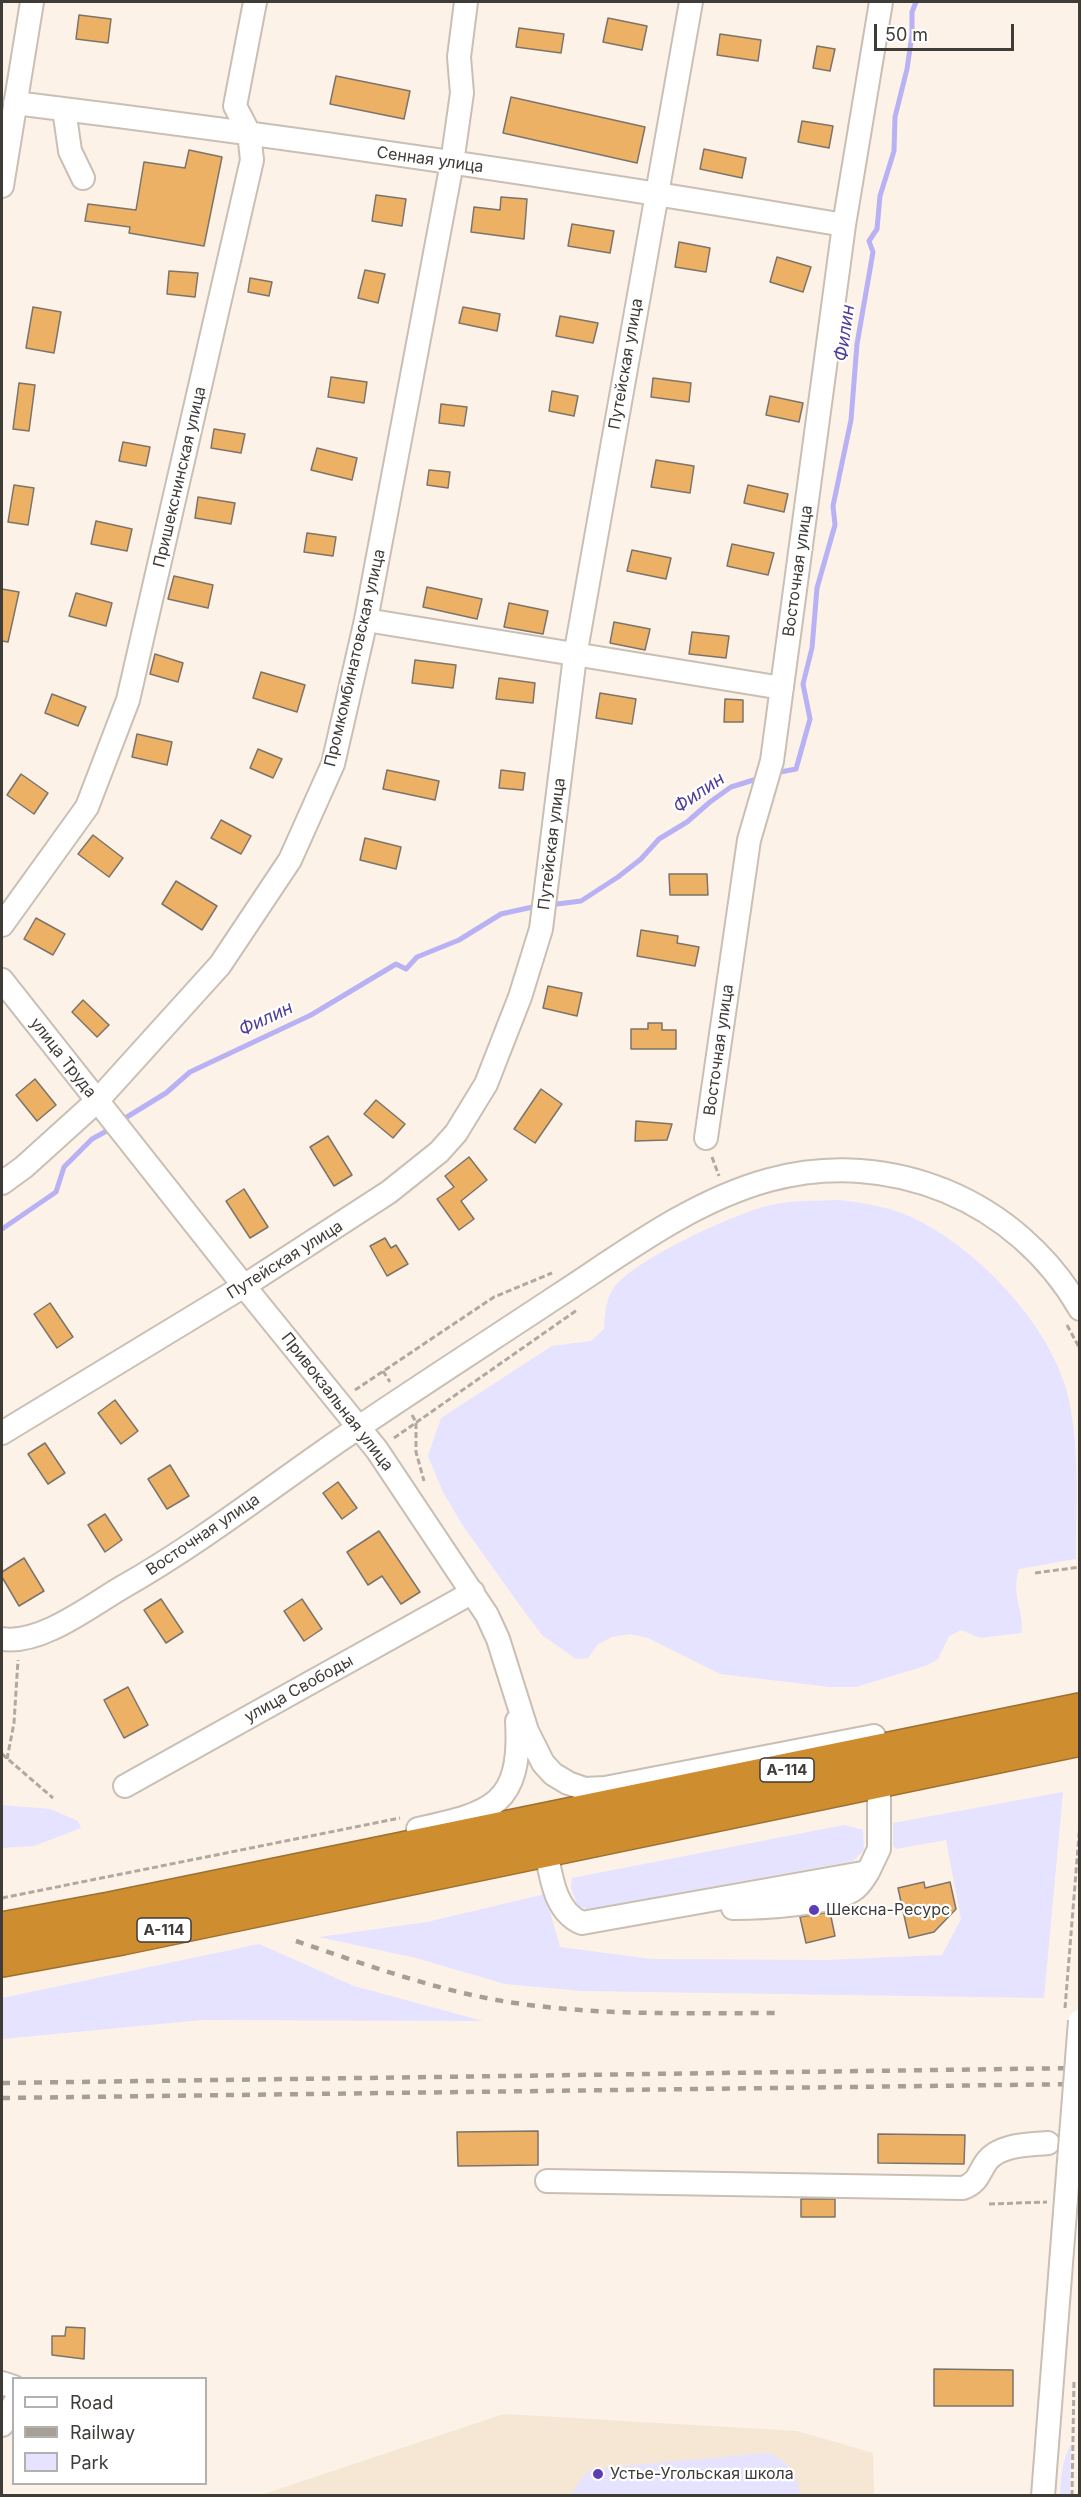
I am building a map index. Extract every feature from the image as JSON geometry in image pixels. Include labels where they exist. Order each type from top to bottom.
[{"type":"highway","name":"А-114","points":[[2,1929],[121,1907],[1080,1710]]},
{"type":"highway","name":"А-114","points":[[2,1959],[122,1938],[1080,1739]]},
{"type":"street","points":[[2,186],[32,2]]},
{"type":"street","name":"Пришекснинская улица","points":[[2,925],[87,807],[128,700],[252,160],[249,132],[235,106],[255,2]]},
{"type":"street","name":"Промкомбинатовская улица","points":[[2,1184],[103,1109],[220,965],[290,860],[333,764],[366,620],[452,163],[462,93],[459,57],[466,2]]},
{"type":"street","name":"Путейская улица","points":[[2,1433],[244,1286],[398,1186],[421,1169],[456,1133],[486,1084],[520,997],[541,929],[575,656],[656,193],[692,2]]},
{"type":"street","name":"Восточная улица","points":[[706,1138],[749,840],[772,761],[844,225],[881,2]]},
{"type":"street","name":"Сенная улица","points":[[15,103],[249,132],[656,193],[844,225]]},
{"type":"street","points":[[64,109],[70,152],[83,178]]},
{"type":"street","points":[[366,620],[575,656],[782,688]]},
{"type":"street","name":"улица Труда","points":[[2,980],[126,1136]]},
{"type":"street","name":"Привокзальная улица","points":[[126,1136],[359,1427],[473,1592],[498,1639],[514,1689]]},
{"type":"street","name":"Восточная улица","points":[[9,1640],[41,1634],[162,1565],[359,1427],[624,1253],[681,1218],[741,1189],[788,1176],[853,1170],[930,1183],[987,1211],[1018,1236],[1052,1271],[1072,1315]]},
{"type":"street","name":"улица Свободы","points":[[124,1786],[473,1592]]},
{"type":"street","points":[[514,1689],[527,1731],[543,1762],[553,1774],[585,1789],[605,1788],[883,1734],[1033,1720]]},
{"type":"street","points":[[2,1914],[284,1858],[468,1818],[497,1801],[515,1774],[518,1740],[514,1689]]},
{"type":"street","points":[[546,1851],[555,1892],[570,1918],[591,1923],[868,1872],[879,1849],[879,1779]]},
{"type":"street","points":[[1043,2496],[1080,2021]]},
{"type":"street","points":[[547,2181],[963,2188],[974,2184],[987,2161],[999,2151],[1017,2146],[1048,2143]]},
{"type":"street","points":[[2,2425],[12,2408]]},
{"type":"path","points":[[720,1178],[730,1175]]},
{"type":"path","points":[[367,1382],[494,1297],[557,1271]]},
{"type":"path","points":[[403,1432],[580,1307]]},
{"type":"path","points":[[1072,1315],[1080,1349]]},
{"type":"path","points":[[416,1422],[416,1452],[428,1488]]},
{"type":"path","points":[[1035,1573],[1080,1567]]},
{"type":"path","points":[[6,1759],[19,1668],[9,1640]]},
{"type":"path","points":[[2,1754],[53,1798]]},
{"type":"path","points":[[2,1898],[401,1818]]},
{"type":"path","points":[[989,2204],[1043,2202]]},
{"type":"shaded area","name":"Устье-Угольская школа","points":[[504,2414],[797,2431],[873,2453],[874,2495],[258,2496]]},
{"type":"green space","points":[[840,1200],[867,1204],[911,1217],[959,1246],[1004,1287],[1041,1334],[1055,1359],[1070,1406],[1076,1449],[1076,1559],[1019,1569],[1016,1588],[1022,1619],[1021,1633],[980,1638],[961,1630],[949,1636],[938,1659],[928,1665],[856,1687],[830,1687],[720,1674],[648,1638],[630,1634],[612,1637],[598,1644],[588,1658],[576,1659],[542,1635],[463,1526],[443,1492],[428,1456],[441,1418],[552,1346],[591,1341],[604,1329],[607,1303],[613,1289],[640,1265],[662,1252],[711,1227],[755,1209],[788,1202]]},
{"type":"green space","points":[[1063,1792],[1044,1998],[582,1991],[505,1984],[416,1958],[319,1937],[427,1922],[545,1894],[560,1947],[652,1959],[826,1960],[942,1955],[961,1919],[946,1840],[896,1849],[893,1845],[893,1823]]},
{"type":"green space","points":[[2,1805],[50,1809],[78,1821],[81,1828],[34,1846],[2,1848]]},
{"type":"green space","points":[[844,1825],[863,1830],[864,1850],[853,1861],[588,1909],[578,1907],[571,1888],[572,1878]]},
{"type":"green space","points":[[259,1944],[354,1986],[483,2021],[202,2020],[2,2039],[2,1998]]},
{"type":"green space","points":[[1071,2444],[1070,2495],[1060,2495],[1062,2469]]},
{"type":"green space","points":[[768,2453],[787,2464],[791,2469],[797,2480],[800,2495],[571,2495],[581,2479],[591,2469]]},
{"type":"building","points":[[79,15],[111,19],[108,43],[76,39]]},
{"type":"building","points":[[608,18],[647,26],[642,50],[603,42]]},
{"type":"building","points":[[519,28],[564,34],[561,53],[516,47]]},
{"type":"building","points":[[720,34],[761,40],[758,61],[717,55]]},
{"type":"building","points":[[817,46],[835,49],[830,71],[813,68]]},
{"type":"building","points":[[336,76],[410,91],[404,119],[330,104]]},
{"type":"building","points":[[511,97],[645,127],[637,163],[503,133]]},
{"type":"building","points":[[802,121],[833,126],[829,148],[798,142]]},
{"type":"building","points":[[704,149],[746,158],[742,178],[700,169]]},
{"type":"building","points":[[189,150],[222,157],[204,246],[129,233],[130,227],[85,221],[88,204],[136,210],[144,162],[185,168]]},
{"type":"building","points":[[376,195],[406,199],[402,226],[372,221]]},
{"type":"building","points":[[501,197],[527,199],[524,239],[471,232],[474,207],[500,210]]},
{"type":"building","points":[[572,224],[614,231],[610,253],[568,246]]},
{"type":"building","points":[[679,242],[710,248],[706,272],[675,267]]},
{"type":"building","points":[[777,257],[811,267],[803,292],[770,282]]},
{"type":"building","points":[[365,270],[385,274],[378,303],[358,298]]},
{"type":"building","points":[[169,271],[198,273],[195,297],[167,294]]},
{"type":"building","points":[[250,278],[272,282],[269,296],[248,292]]},
{"type":"building","points":[[33,307],[61,312],[54,353],[26,348]]},
{"type":"building","points":[[463,307],[500,314],[497,331],[459,323]]},
{"type":"building","points":[[560,316],[598,323],[593,343],[556,336]]},
{"type":"building","points":[[331,377],[367,382],[364,403],[328,397]]},
{"type":"building","points":[[653,378],[691,383],[689,402],[651,397]]},
{"type":"building","points":[[19,383],[35,385],[29,431],[13,429]]},
{"type":"building","points":[[552,391],[578,396],[574,416],[549,411]]},
{"type":"building","points":[[770,396],[803,403],[799,422],[766,415]]},
{"type":"building","points":[[441,404],[467,407],[464,426],[439,423]]},
{"type":"building","points":[[214,429],[245,434],[241,453],[211,448]]},
{"type":"building","points":[[123,442],[150,447],[146,466],[119,461]]},
{"type":"building","points":[[317,448],[357,458],[352,480],[311,470]]},
{"type":"building","points":[[656,460],[694,466],[690,493],[651,487]]},
{"type":"building","points":[[429,470],[450,472],[448,488],[427,485]]},
{"type":"building","points":[[14,485],[34,488],[28,525],[8,522]]},
{"type":"building","points":[[748,485],[788,494],[784,512],[744,503]]},
{"type":"building","points":[[198,497],[235,503],[231,524],[195,518]]},
{"type":"building","points":[[96,521],[132,529],[127,551],[91,544]]},
{"type":"building","points":[[307,533],[336,537],[333,556],[304,552]]},
{"type":"building","points":[[732,544],[774,553],[768,575],[727,566]]},
{"type":"building","points":[[632,550],[671,558],[666,579],[627,571]]},
{"type":"building","points":[[174,576],[213,585],[208,608],[168,599]]},
{"type":"building","points":[[427,587],[482,599],[477,619],[423,607]]},
{"type":"building","points":[[2,589],[19,592],[8,642],[2,641]]},
{"type":"building","points":[[76,593],[112,603],[106,626],[69,616]]},
{"type":"building","points":[[509,603],[548,611],[543,634],[504,627]]},
{"type":"building","points":[[614,622],[650,629],[645,650],[610,643]]},
{"type":"building","points":[[692,632],[729,636],[726,658],[689,654]]},
{"type":"building","points":[[155,654],[183,663],[178,682],[150,674]]},
{"type":"building","points":[[415,660],[456,665],[453,688],[412,683]]},
{"type":"building","points":[[261,672],[305,685],[297,712],[253,698]]},
{"type":"building","points":[[499,678],[535,683],[533,703],[496,699]]},
{"type":"building","points":[[600,693],[636,699],[632,724],[596,718]]},
{"type":"building","points":[[52,694],[86,707],[78,726],[45,713]]},
{"type":"building","points":[[725,699],[743,700],[743,722],[724,722]]},
{"type":"building","points":[[137,734],[172,742],[167,765],[132,757]]},
{"type":"building","points":[[258,749],[282,759],[273,778],[250,768]]},
{"type":"building","points":[[387,770],[439,781],[435,800],[383,789]]},
{"type":"building","points":[[501,770],[525,773],[523,790],[499,788]]},
{"type":"building","points":[[21,774],[48,793],[34,814],[7,795]]},
{"type":"building","points":[[221,820],[251,836],[241,854],[211,838]]},
{"type":"building","points":[[93,835],[123,858],[109,877],[78,854]]},
{"type":"building","points":[[365,838],[401,847],[396,869],[360,860]]},
{"type":"building","points":[[669,874],[707,874],[708,895],[670,895]]},
{"type":"building","points":[[176,881],[217,906],[202,930],[162,904]]},
{"type":"building","points":[[36,918],[65,934],[53,955],[24,939]]},
{"type":"building","points":[[641,930],[678,936],[677,943],[699,947],[695,966],[637,956]]},
{"type":"building","points":[[548,986],[582,993],[577,1016],[543,1008]]},
{"type":"building","points":[[83,1000],[109,1025],[97,1037],[72,1012]]},
{"type":"building","points":[[648,1023],[662,1023],[662,1030],[676,1030],[676,1049],[631,1049],[631,1029],[648,1029]]},
{"type":"building","points":[[35,1079],[56,1105],[37,1121],[16,1095]]},
{"type":"building","points":[[541,1089],[562,1104],[535,1143],[514,1129]]},
{"type":"building","points":[[376,1100],[405,1124],[393,1138],[364,1114]]},
{"type":"building","points":[[636,1121],[672,1124],[667,1140],[635,1141]]},
{"type":"building","points":[[328,1136],[352,1175],[334,1186],[310,1147]]},
{"type":"building","points":[[469,1157],[487,1180],[461,1201],[474,1219],[459,1230],[437,1199],[454,1187],[445,1176]]},
{"type":"building","points":[[244,1189],[268,1227],[250,1238],[226,1201]]},
{"type":"building","points":[[385,1238],[391,1248],[396,1245],[408,1264],[387,1276],[370,1246]]},
{"type":"building","points":[[50,1303],[73,1337],[57,1348],[34,1314]]},
{"type":"building","points":[[115,1400],[138,1431],[121,1444],[98,1413]]},
{"type":"building","points":[[45,1443],[65,1473],[48,1484],[28,1454]]},
{"type":"building","points":[[170,1465],[189,1496],[167,1509],[148,1479]]},
{"type":"building","points":[[338,1482],[357,1508],[342,1519],[323,1493]]},
{"type":"building","points":[[105,1514],[122,1540],[105,1552],[88,1525]]},
{"type":"building","points":[[379,1531],[420,1592],[401,1604],[382,1576],[368,1585],[347,1552]]},
{"type":"building","points":[[24,1558],[44,1591],[19,1606],[2,1577],[2,1572]]},
{"type":"building","points":[[161,1599],[183,1632],[166,1643],[144,1610]]},
{"type":"building","points":[[302,1599],[322,1629],[304,1641],[284,1611]]},
{"type":"building","points":[[128,1687],[148,1725],[124,1738],[104,1700]]},
{"type":"building","points":[[924,1882],[925,1888],[950,1882],[956,1909],[934,1932],[909,1938],[898,1888]]},
{"type":"building","points":[[830,1912],[835,1936],[806,1943],[800,1917]]},
{"type":"building","points":[[538,2131],[538,2165],[458,2166],[457,2132]]},
{"type":"building","points":[[878,2134],[965,2135],[964,2164],[878,2163]]},
{"type":"building","points":[[801,2199],[835,2199],[835,2217],[801,2217]]},
{"type":"building","points":[[66,2327],[85,2328],[84,2359],[52,2355],[52,2336],[65,2336]]},
{"type":"building","points":[[934,2369],[1013,2370],[1013,2406],[934,2406]]},
{"type":"waterway","name":"Филин","points":[[775,773],[796,769],[810,719],[803,684],[812,648],[817,588],[835,525],[833,506],[851,420],[857,344],[873,252],[869,241],[877,229],[880,196],[894,151],[895,117],[907,69],[912,35],[912,12],[916,2]]},
{"type":"waterway","name":"Филин","points":[[549,905],[581,901],[618,877],[641,859],[659,839],[687,822],[731,787],[760,778]]},
{"type":"waterway","name":"Филин","points":[[122,1120],[166,1093],[190,1072],[311,1015],[396,964],[406,969],[417,957],[459,940],[501,914],[537,906]]},
{"type":"waterway","name":"Филин","points":[[2,1229],[56,1192],[64,1167],[92,1139],[112,1128]]},
{"type":"railway","points":[[296,1941],[431,1985],[515,2003],[614,2012],[780,2013]]},
{"type":"railway","points":[[2,2083],[1080,2068]]},
{"type":"railway","points":[[2,2098],[1080,2084]]},
{"type":"place","name":"Шексна-Ресурс","points":[[814,1910]]},
{"type":"place","name":"Устье-Угольская школа","points":[[598,2474]]}]
